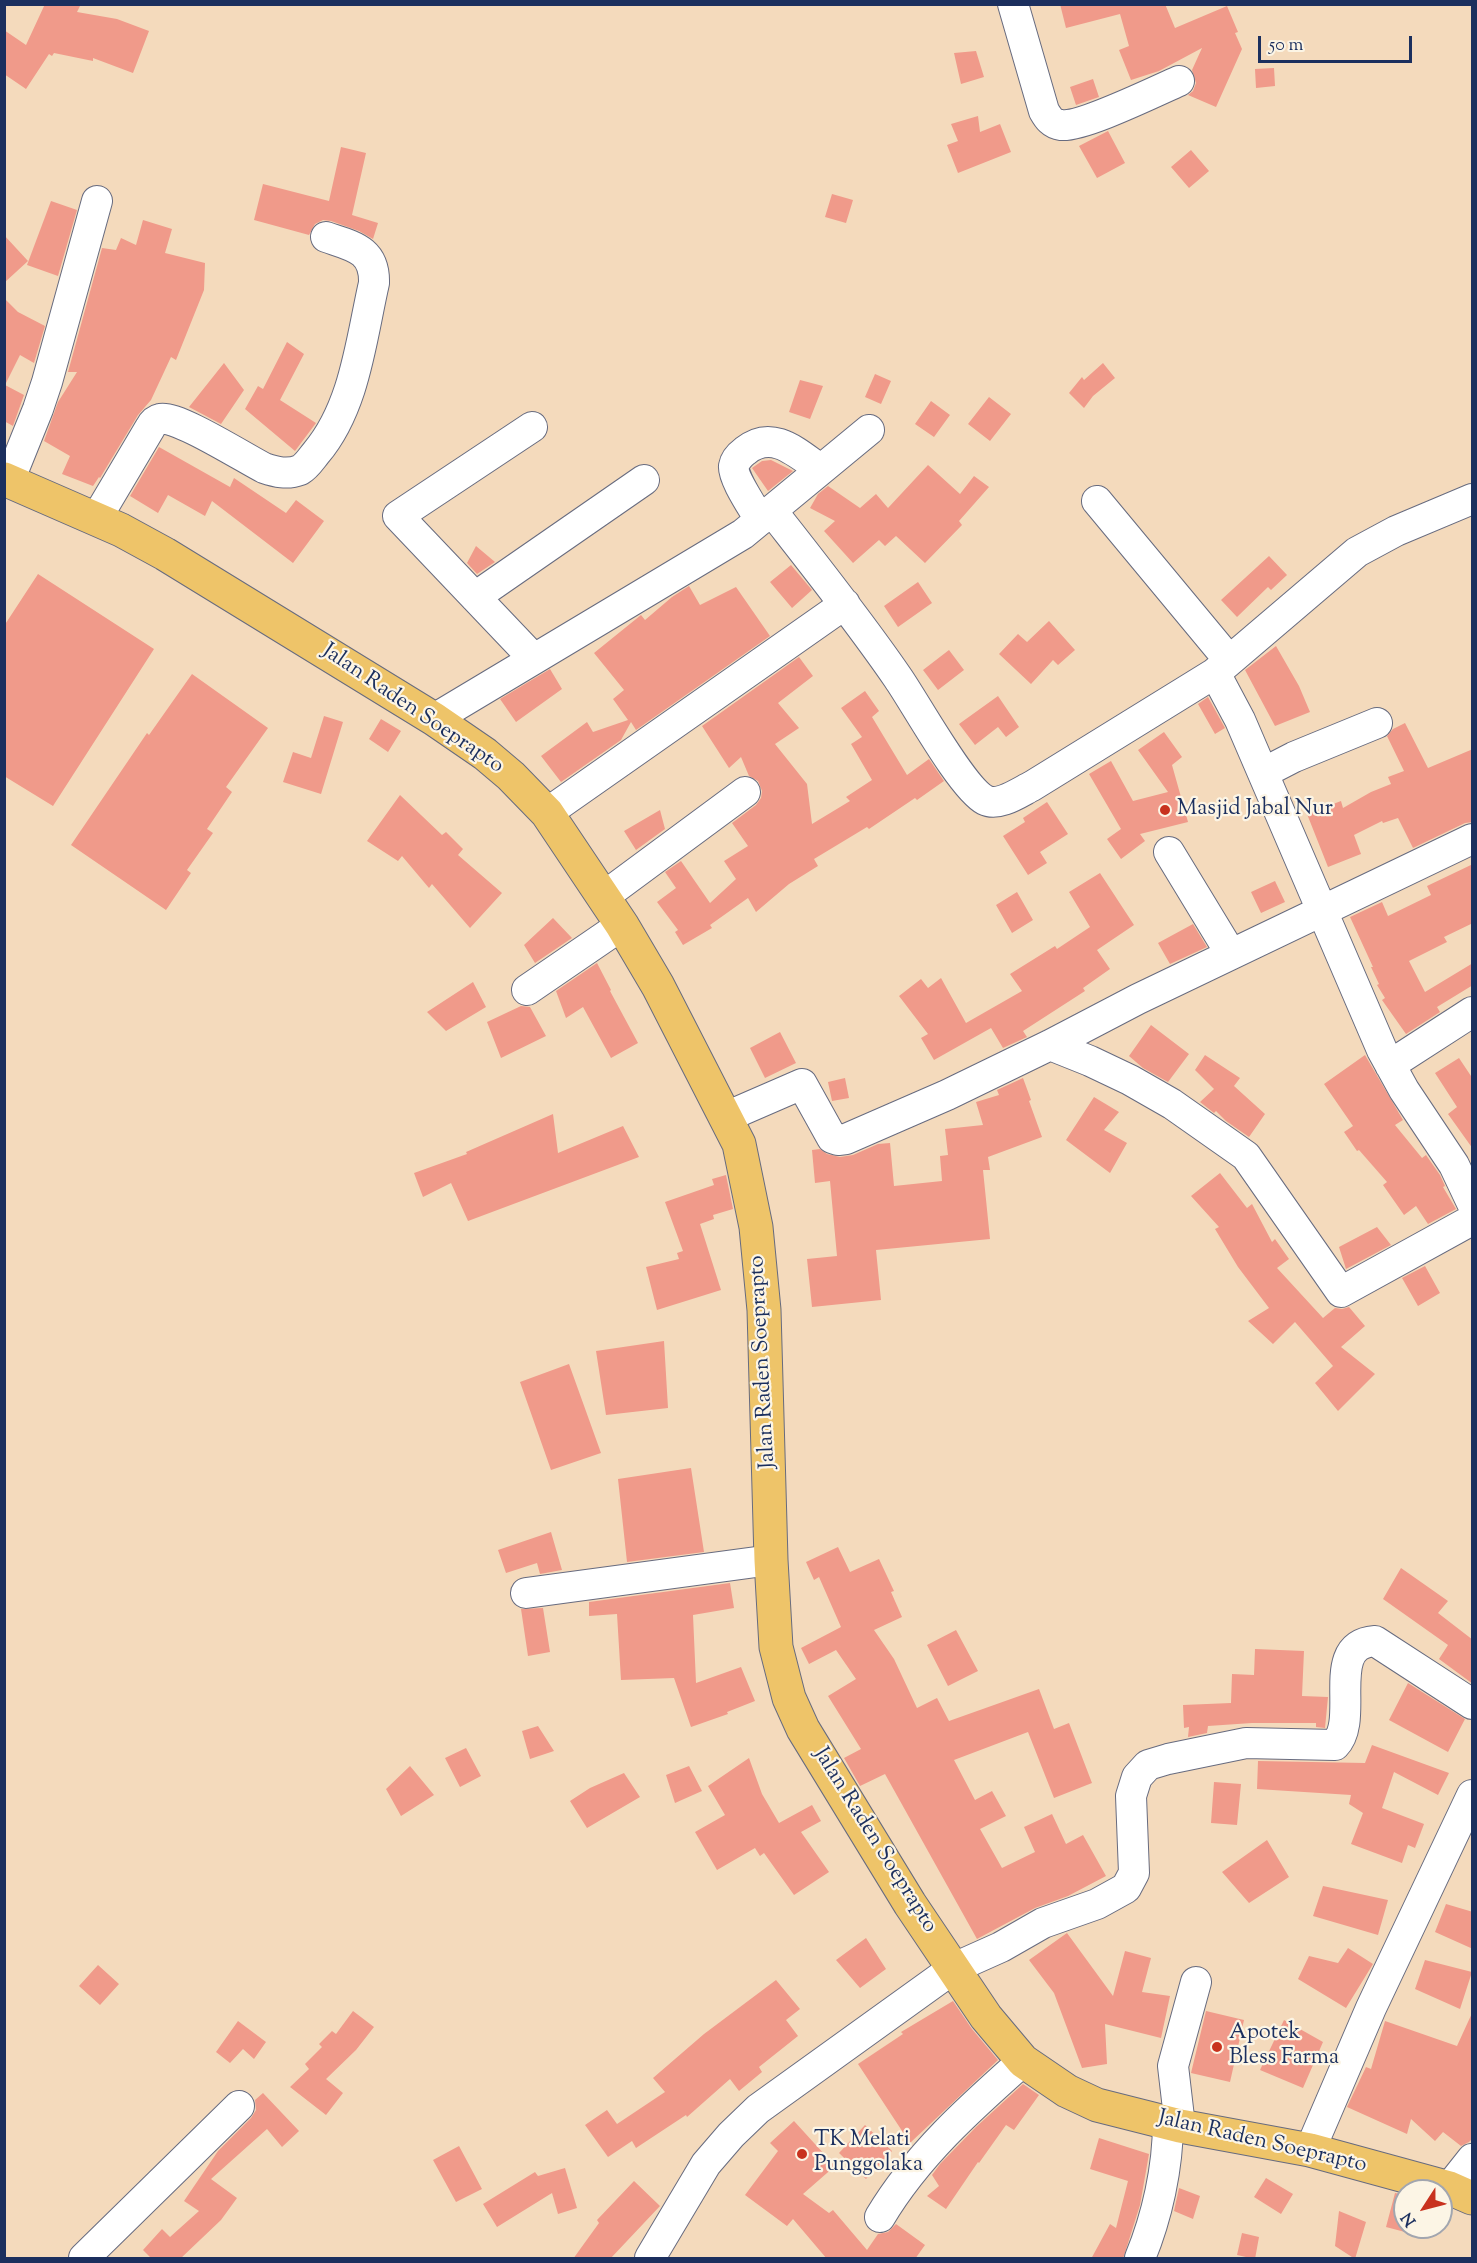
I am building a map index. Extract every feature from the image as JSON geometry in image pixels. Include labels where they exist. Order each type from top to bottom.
[{"type":"highway","name":"Jalan Raden Soeprapto","points":[[7,480],[96,519],[165,554],[434,719],[485,754],[511,776],[547,813],[622,925],[658,986],[739,1144],[756,1227],[764,1310],[771,1560],[776,1647],[789,1698],[803,1729],[910,1904],[987,2017],[1023,2061],[1067,2091],[1097,2104],[1174,2124],[1310,2150],[1461,2193]]},
{"type":"street","points":[[1012,4],[1044,111],[1052,122],[1077,124],[1179,81]]},
{"type":"street","points":[[7,480],[47,382],[97,201]]},
{"type":"street","points":[[96,519],[150,428],[160,418],[181,423],[264,468],[277,472],[289,473],[305,467],[319,450],[332,432],[350,389],[375,273],[370,260],[361,250],[326,237]]},
{"type":"street","points":[[532,427],[398,516],[534,659]]},
{"type":"street","points":[[434,719],[743,534],[869,430]]},
{"type":"street","points":[[819,469],[772,441],[755,444],[741,455],[734,465],[736,476],[766,516],[845,604],[899,680],[952,761],[979,795],[987,801],[1009,798],[1032,786],[1222,667],[1357,552],[1396,531],[1473,499]]},
{"type":"street","points":[[475,597],[644,480]]},
{"type":"street","points":[[1097,501],[1222,667],[1240,720],[1390,1065],[1404,1090],[1463,1159],[1473,1203]]},
{"type":"street","points":[[547,813],[845,604]]},
{"type":"street","points":[[1263,773],[1294,757],[1377,723]]},
{"type":"street","points":[[603,897],[745,792]]},
{"type":"street","points":[[726,1117],[802,1084],[832,1138],[846,1139],[947,1095],[1138,999],[1473,839]]},
{"type":"street","points":[[1169,852],[1231,954]]},
{"type":"street","points":[[526,990],[622,925]]},
{"type":"street","points":[[1390,1065],[1473,1012]]},
{"type":"street","points":[[1050,1045],[1090,1061],[1141,1086],[1208,1128],[1246,1156],[1341,1292],[1473,1220]]},
{"type":"street","points":[[526,1593],[771,1560]]},
{"type":"street","points":[[650,2259],[706,2164],[758,2109],[954,1968],[1001,1947],[1043,1923],[1097,1904],[1126,1888],[1134,1873],[1131,1797],[1137,1777],[1148,1765],[1246,1743],[1335,1745],[1343,1737],[1347,1661],[1354,1650],[1365,1642],[1375,1641],[1473,1704]]},
{"type":"street","points":[[1310,2150],[1371,2008],[1473,1795]]},
{"type":"street","points":[[1140,2259],[1148,2237],[1174,2124],[1173,2066],[1196,1982]]},
{"type":"street","points":[[880,2217],[893,2194],[941,2137],[1023,2061]]},
{"type":"street","points":[[84,2259],[239,2106]]},
{"type":"street","points":[[1461,2193],[1473,2158]]},
{"type":"building","points":[[45,4],[81,4],[77,12],[117,19],[149,31],[133,73],[93,58],[93,61],[54,53],[52,56],[49,54],[26,89],[4,74],[4,30],[26,45]]},
{"type":"building","points":[[1060,4],[1165,4],[1175,28],[1227,6],[1238,32],[1235,33],[1242,49],[1216,107],[1188,95],[1193,91],[1196,83],[1192,70],[1202,48],[1159,71],[1131,80],[1119,50],[1129,46],[1120,14],[1066,28]]},
{"type":"building","points":[[976,51],[984,77],[961,84],[954,53]]},
{"type":"building","points":[[1274,68],[1275,86],[1256,88],[1255,69]]},
{"type":"building","points":[[1093,79],[1099,97],[1076,105],[1070,87]]},
{"type":"building","points":[[978,116],[980,132],[1000,124],[1011,152],[958,173],[947,145],[958,141],[951,124]]},
{"type":"building","points":[[1108,131],[1125,163],[1097,178],[1079,146]]},
{"type":"building","points":[[341,147],[366,153],[352,215],[378,223],[373,239],[359,231],[331,221],[323,220],[315,224],[309,235],[254,220],[263,184],[329,201]]},
{"type":"building","points":[[1191,150],[1209,171],[1189,188],[1171,167]]},
{"type":"building","points":[[832,194],[853,200],[846,223],[825,217]]},
{"type":"building","points":[[51,201],[77,210],[58,276],[27,265]]},
{"type":"building","points":[[143,220],[172,229],[165,253],[205,263],[204,290],[176,360],[171,357],[151,400],[138,415],[93,486],[62,474],[70,456],[44,441],[58,402],[77,372],[68,372],[102,248],[116,250],[121,238],[136,245]]},
{"type":"building","points":[[4,235],[28,261],[4,283]]},
{"type":"building","points":[[4,298],[18,312],[45,326],[34,363],[20,355],[5,385],[24,395],[13,426],[4,421]]},
{"type":"building","points":[[287,342],[304,354],[280,400],[316,423],[295,451],[245,409],[258,386],[263,389]]},
{"type":"building","points":[[224,363],[244,390],[221,424],[189,407]]},
{"type":"building","points":[[1103,363],[1115,378],[1093,396],[1084,408],[1069,393],[1082,377],[1084,380]]},
{"type":"building","points":[[875,374],[891,381],[881,404],[865,397]]},
{"type":"building","points":[[800,380],[823,386],[810,419],[789,412]]},
{"type":"building","points":[[989,397],[1011,414],[990,441],[968,424]]},
{"type":"building","points":[[931,401],[950,415],[934,437],[915,424]]},
{"type":"building","points":[[159,447],[230,487],[234,478],[286,513],[296,500],[324,521],[293,563],[212,501],[205,516],[168,495],[158,513],[130,496]]},
{"type":"building","points":[[771,460],[793,471],[768,491],[752,468],[762,461]]},
{"type":"building","points":[[928,465],[960,494],[974,476],[989,487],[959,521],[962,525],[925,563],[896,536],[885,546],[879,540],[853,563],[824,531],[835,521],[810,508],[818,494],[828,486],[860,508],[876,494],[888,508]]},
{"type":"building","points":[[476,546],[495,562],[477,574],[467,563]]},
{"type":"building","points":[[1269,556],[1287,575],[1271,590],[1268,587],[1237,617],[1221,600]]},
{"type":"building","points":[[791,565],[812,590],[792,608],[770,582]]},
{"type":"building","points":[[38,574],[154,649],[53,806],[4,776],[4,626]]},
{"type":"building","points":[[918,582],[932,603],[898,627],[884,606]]},
{"type":"building","points":[[689,586],[700,605],[736,587],[770,636],[636,730],[631,722],[621,740],[561,782],[541,756],[587,722],[593,732],[628,720],[613,699],[624,690],[594,653],[641,615],[645,620]]},
{"type":"building","points":[[1049,621],[1075,650],[1058,665],[1053,660],[1031,684],[999,654],[1018,634],[1027,642]]},
{"type":"building","points":[[1276,646],[1299,686],[1310,712],[1275,726],[1245,670]]},
{"type":"building","points":[[949,650],[964,670],[938,690],[923,670]]},
{"type":"building","points":[[799,657],[813,676],[778,703],[799,728],[775,744],[807,784],[812,824],[850,801],[846,797],[872,780],[851,744],[862,737],[841,708],[865,691],[879,711],[872,717],[907,775],[929,759],[944,781],[869,829],[867,827],[814,859],[818,866],[789,884],[756,912],[748,898],[710,925],[712,928],[683,945],[675,932],[678,930],[657,902],[676,888],[665,872],[681,861],[710,903],[736,879],[724,861],[748,846],[732,823],[756,805],[761,798],[762,791],[758,781],[749,776],[741,757],[729,768],[702,726]]},
{"type":"building","points":[[550,669],[562,689],[516,722],[500,699]]},
{"type":"building","points":[[192,674],[268,728],[226,787],[232,792],[207,829],[213,833],[187,870],[191,873],[166,910],[71,845],[147,733],[149,735]]},
{"type":"building","points":[[998,696],[1019,727],[1006,737],[998,727],[975,745],[959,724]]},
{"type":"building","points":[[1208,697],[1225,728],[1215,734],[1198,704]]},
{"type":"building","points":[[324,716],[343,722],[321,794],[283,782],[293,752],[311,758]]},
{"type":"building","points":[[381,719],[401,731],[388,752],[369,739]]},
{"type":"building","points":[[1405,723],[1428,768],[1473,749],[1473,822],[1465,823],[1413,848],[1398,818],[1383,823],[1382,821],[1354,835],[1361,854],[1328,867],[1307,814],[1341,801],[1343,808],[1391,784],[1388,777],[1404,771],[1387,736],[1393,729]]},
{"type":"building","points":[[1164,732],[1182,757],[1172,765],[1188,822],[1140,834],[1145,841],[1121,859],[1107,839],[1121,829],[1089,774],[1111,761],[1133,801],[1168,792],[1138,750]]},
{"type":"building","points":[[400,795],[442,835],[446,832],[463,849],[458,855],[502,893],[470,928],[432,884],[429,888],[402,856],[398,861],[367,841]]},
{"type":"building","points":[[1047,802],[1068,834],[1040,852],[1047,863],[1028,875],[1003,836],[1025,822],[1023,818]]},
{"type":"building","points":[[660,810],[665,829],[636,850],[624,831]]},
{"type":"building","points":[[1473,864],[1473,923],[1444,937],[1447,942],[1409,961],[1425,992],[1473,963],[1473,985],[1437,1007],[1440,1012],[1406,1034],[1382,1000],[1385,998],[1377,985],[1379,984],[1371,967],[1373,967],[1350,917],[1382,902],[1388,916],[1431,895],[1427,886]]},
{"type":"building","points":[[1100,873],[1134,925],[1097,950],[1110,969],[1083,988],[1085,991],[1023,1031],[1027,1037],[1003,1048],[991,1028],[934,1060],[921,1038],[928,1034],[899,996],[921,979],[928,988],[941,978],[966,1023],[1022,991],[1010,974],[1055,946],[1057,949],[1090,927],[1069,892]]},
{"type":"building","points":[[1275,881],[1285,902],[1261,913],[1251,892]]},
{"type":"building","points":[[1017,892],[1033,920],[1012,933],[996,905]]},
{"type":"building","points":[[553,918],[572,938],[535,963],[524,945]]},
{"type":"building","points":[[1193,924],[1207,947],[1170,964],[1158,943]]},
{"type":"building","points":[[597,963],[638,1043],[611,1058],[583,1007],[566,1018],[556,991]]},
{"type":"building","points":[[473,982],[486,1007],[446,1031],[427,1012]]},
{"type":"building","points":[[521,1006],[530,1007],[546,1036],[501,1058],[487,1022]]},
{"type":"building","points":[[1151,1025],[1189,1054],[1168,1082],[1143,1068],[1129,1056]]},
{"type":"building","points":[[780,1032],[796,1063],[765,1078],[750,1048]]},
{"type":"building","points":[[1205,1055],[1240,1078],[1234,1086],[1265,1114],[1249,1137],[1216,1111],[1214,1113],[1200,1102],[1214,1089],[1195,1070]]},
{"type":"building","points":[[1365,1055],[1403,1120],[1395,1125],[1422,1158],[1426,1155],[1440,1175],[1445,1186],[1443,1187],[1456,1209],[1428,1224],[1416,1206],[1404,1215],[1383,1185],[1387,1182],[1359,1150],[1357,1151],[1344,1132],[1353,1126],[1324,1084]]},
{"type":"building","points":[[1459,1058],[1473,1079],[1473,1149],[1448,1114],[1457,1107],[1435,1073]]},
{"type":"building","points":[[845,1078],[849,1098],[832,1101],[828,1082]]},
{"type":"building","points":[[1023,1078],[1042,1137],[988,1157],[990,1170],[983,1170],[990,1239],[876,1250],[881,1300],[812,1307],[807,1259],[837,1256],[830,1181],[815,1183],[812,1150],[820,1149],[827,1154],[840,1157],[853,1155],[878,1144],[890,1143],[894,1186],[942,1181],[940,1156],[948,1155],[945,1129],[983,1125],[976,1102],[999,1095],[997,1090]]},
{"type":"building","points":[[1094,1097],[1119,1112],[1104,1130],[1127,1143],[1110,1173],[1066,1140]]},
{"type":"building","points":[[553,1114],[558,1153],[623,1126],[639,1157],[468,1221],[451,1183],[423,1197],[414,1173],[467,1154],[466,1152]]},
{"type":"building","points":[[1220,1173],[1247,1208],[1252,1204],[1272,1242],[1275,1239],[1289,1259],[1277,1268],[1323,1318],[1335,1308],[1349,1307],[1365,1326],[1341,1347],[1375,1374],[1338,1411],[1315,1383],[1333,1366],[1295,1322],[1273,1344],[1248,1321],[1269,1308],[1238,1267],[1215,1229],[1219,1227],[1191,1196]]},
{"type":"building","points":[[726,1175],[733,1209],[713,1215],[714,1219],[700,1224],[721,1290],[657,1310],[646,1267],[679,1259],[677,1253],[683,1251],[665,1202],[714,1185],[712,1179]]},
{"type":"building","points":[[1377,1227],[1391,1245],[1346,1269],[1339,1247]]},
{"type":"building","points":[[1425,1266],[1440,1293],[1418,1306],[1402,1278]]},
{"type":"building","points":[[664,1341],[668,1408],[606,1415],[596,1351]]},
{"type":"building","points":[[569,1364],[601,1453],[551,1470],[520,1382]]},
{"type":"building","points":[[691,1468],[704,1552],[627,1562],[618,1479]]},
{"type":"building","points":[[551,1532],[562,1570],[540,1574],[537,1563],[506,1573],[498,1550]]},
{"type":"building","points":[[838,1547],[850,1572],[879,1559],[894,1591],[891,1592],[902,1617],[874,1630],[894,1659],[917,1708],[937,1698],[949,1721],[1039,1689],[1054,1729],[1069,1723],[1092,1783],[1054,1798],[1028,1732],[954,1760],[975,1800],[992,1791],[1006,1816],[980,1829],[1002,1868],[1035,1852],[1024,1827],[1052,1814],[1066,1844],[1083,1835],[1106,1876],[1068,1896],[1035,1908],[977,1939],[885,1774],[860,1786],[844,1758],[861,1749],[828,1696],[856,1679],[836,1650],[809,1664],[801,1648],[841,1627],[819,1577],[814,1580],[806,1562]]},
{"type":"building","points":[[1401,1568],[1448,1601],[1438,1613],[1473,1640],[1473,1684],[1439,1659],[1448,1645],[1383,1599]]},
{"type":"building","points":[[730,1583],[734,1608],[693,1615],[696,1683],[741,1667],[755,1701],[727,1712],[728,1714],[691,1727],[674,1678],[621,1680],[617,1614],[589,1616],[589,1602]]},
{"type":"building","points":[[543,1608],[550,1652],[528,1656],[521,1609]]},
{"type":"building","points":[[956,1630],[978,1671],[948,1686],[927,1645]]},
{"type":"building","points":[[1255,1649],[1304,1651],[1302,1696],[1328,1697],[1325,1728],[1316,1727],[1316,1723],[1252,1723],[1208,1726],[1207,1733],[1188,1737],[1189,1727],[1184,1728],[1183,1705],[1231,1703],[1232,1674],[1254,1675]]},
{"type":"building","points":[[1408,1683],[1465,1719],[1448,1752],[1389,1720]]},
{"type":"building","points":[[538,1726],[554,1751],[530,1759],[522,1731]]},
{"type":"building","points":[[1372,1745],[1449,1773],[1438,1795],[1394,1772],[1382,1808],[1424,1824],[1415,1848],[1408,1845],[1402,1863],[1351,1844],[1363,1813],[1349,1804],[1351,1795],[1257,1789],[1258,1761],[1365,1763]]},
{"type":"building","points":[[466,1748],[481,1776],[460,1787],[445,1758]]},
{"type":"building","points":[[749,1758],[762,1794],[779,1823],[812,1805],[821,1821],[801,1832],[829,1872],[794,1895],[764,1853],[760,1856],[755,1848],[717,1870],[695,1832],[725,1815],[708,1786]]},
{"type":"building","points":[[410,1766],[434,1795],[401,1816],[386,1789]]},
{"type":"building","points":[[689,1766],[702,1791],[675,1803],[666,1775]]},
{"type":"building","points":[[624,1773],[640,1797],[587,1828],[570,1801],[590,1788]]},
{"type":"building","points":[[1214,1782],[1241,1784],[1237,1825],[1211,1823]]},
{"type":"building","points":[[1267,1840],[1289,1877],[1249,1903],[1222,1872]]},
{"type":"building","points":[[1323,1886],[1388,1900],[1378,1935],[1313,1916]]},
{"type":"building","points":[[1446,1904],[1473,1912],[1473,1949],[1435,1932]]},
{"type":"building","points":[[1067,1933],[1113,1996],[1125,1951],[1151,1958],[1142,1992],[1170,1996],[1161,2038],[1105,2024],[1107,2064],[1082,2068],[1054,1993],[1029,1960]]},
{"type":"building","points":[[866,1938],[886,1969],[860,1988],[836,1960]]},
{"type":"building","points":[[1348,1948],[1373,1964],[1346,2008],[1298,1979],[1309,1956],[1338,1963]]},
{"type":"building","points":[[1425,1960],[1472,1972],[1460,2009],[1415,1989]]},
{"type":"building","points":[[98,1965],[119,1984],[100,2005],[79,1986]]},
{"type":"building","points":[[776,1980],[800,2009],[786,2020],[798,2036],[759,2067],[762,2072],[739,2091],[730,2079],[687,2117],[686,2115],[636,2148],[632,2141],[608,2157],[585,2125],[607,2110],[617,2124],[665,2092],[653,2078],[704,2034]]},
{"type":"building","points":[[953,2001],[972,2029],[998,2060],[910,2143],[858,2064],[903,2034],[901,2032]]},
{"type":"building","points":[[353,2011],[374,2027],[356,2050],[326,2079],[343,2093],[326,2115],[290,2087],[309,2069],[305,2064],[322,2047],[319,2044],[332,2031],[336,2034]]},
{"type":"building","name":"Apotek Bless Farma","points":[[1206,2011],[1244,2020],[1230,2082],[1191,2073]]},
{"type":"building","points":[[1473,2011],[1473,2138],[1469,2142],[1461,2146],[1443,2132],[1435,2141],[1411,2119],[1407,2134],[1347,2107],[1366,2067],[1371,2069],[1385,2021],[1457,2046]]},
{"type":"building","points":[[1284,2020],[1323,2042],[1303,2088],[1260,2070]]},
{"type":"building","points":[[238,2021],[266,2042],[254,2059],[243,2049],[230,2063],[216,2052]]},
{"type":"building","points":[[1023,2084],[1039,2095],[1014,2130],[1006,2125],[946,2209],[927,2196],[939,2186],[932,2175],[940,2164]]},
{"type":"building","points":[[263,2093],[299,2131],[282,2147],[267,2129],[211,2179],[237,2198],[221,2220],[180,2259],[152,2259],[143,2250],[162,2229],[170,2237],[199,2211],[184,2201],[218,2151],[251,2118],[256,2110],[255,2100]]},
{"type":"building","points":[[794,2121],[835,2166],[803,2194],[829,2213],[833,2210],[867,2250],[878,2234],[888,2232],[896,2224],[925,2245],[915,2259],[827,2259],[793,2219],[787,2226],[745,2195],[778,2151],[770,2143]]},
{"type":"building","points":[[865,2125],[892,2151],[866,2179],[839,2153]]},
{"type":"building","points":[[1099,2138],[1149,2154],[1140,2205],[1123,2259],[1091,2259],[1110,2224],[1116,2228],[1128,2181],[1090,2169]]},
{"type":"building","points":[[459,2146],[482,2189],[456,2202],[433,2160]]},
{"type":"building","points":[[565,2168],[577,2208],[558,2214],[552,2193],[497,2227],[483,2204],[535,2172],[538,2176]]},
{"type":"building","points":[[1266,2178],[1293,2194],[1281,2214],[1254,2197]]},
{"type":"building","points":[[634,2181],[660,2206],[610,2259],[573,2259],[599,2223],[597,2220]]},
{"type":"building","points":[[1179,2188],[1200,2196],[1193,2219],[1174,2211]]},
{"type":"building","points":[[1393,2201],[1393,2229],[1386,2227]]},
{"type":"building","points":[[1339,2211],[1366,2222],[1355,2259],[1335,2246]]},
{"type":"building","points":[[1242,2233],[1259,2237],[1255,2259],[1237,2255]]},
{"type":"place","name":"Masjid Jabal Nur","points":[[1165,810]]},
{"type":"place","name":"Apotek Bless Farma","points":[[1217,2047]]},
{"type":"place","name":"TK Melati Punggolaka","points":[[802,2154]]}]
